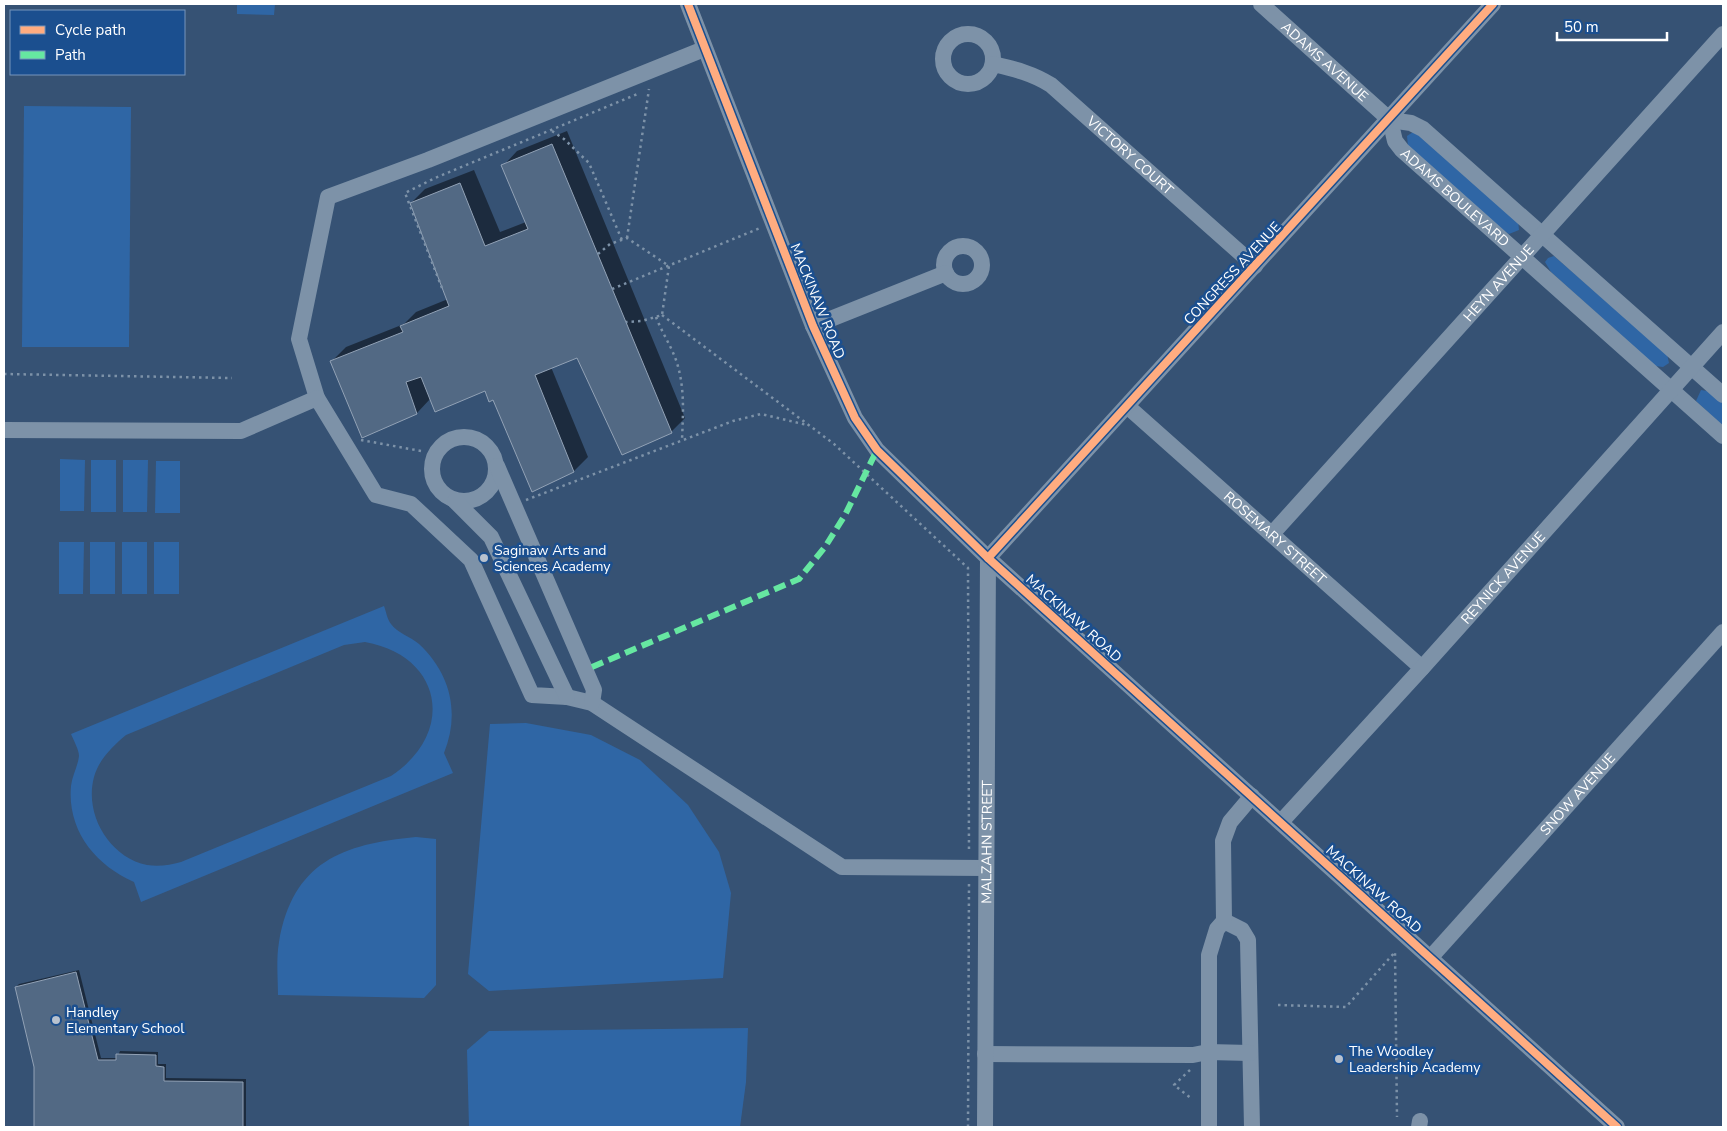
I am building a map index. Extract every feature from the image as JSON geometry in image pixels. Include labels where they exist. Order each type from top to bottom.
[{"type":"street","name":"MACKINAW ROAD","points":[[688,4],[813,326],[854,418],[877,450],[988,558],[1617,1127]]},
{"type":"street","name":"ADAMS AVENUE","points":[[1262,4],[1390,120]]},
{"type":"street","name":"CONGRESS AVENUE","points":[[988,558],[1390,120],[1493,4]]},
{"type":"street","name":"HEYN AVENUE","points":[[1272,534],[1723,34]]},
{"type":"street","points":[[704,49],[428,160],[328,197],[299,339],[317,398],[376,495],[411,504],[471,560],[532,695],[567,697],[592,703],[842,867],[986,868]]},
{"type":"street","name":"VICTORY COURT","points":[[993,64],[1022,70],[1038,76],[1051,85],[1256,266]]},
{"type":"street","name":"ADAMS BOULEVARD","points":[[1723,395],[1544,234],[1423,129],[1411,123],[1390,120],[1395,141],[1402,150],[1723,436]]},
{"type":"street","points":[[813,326],[946,273]]},
{"type":"street","name":"REYNICK AVENUE","points":[[1281,822],[1422,668],[1723,332]]},
{"type":"street","points":[[4,430],[241,431],[317,398]]},
{"type":"street","name":"ROSEMARY STREET","points":[[1127,406],[1422,668]]},
{"type":"street","points":[[567,697],[491,537],[455,500],[445,496],[437,487],[432,477],[434,455],[441,446],[450,440],[471,437],[489,447],[594,690],[592,703]]},
{"type":"street","points":[[455,500],[477,499],[486,494],[494,481],[497,466]]},
{"type":"street","name":"MALZAHN STREET","points":[[985,1127],[988,558]]},
{"type":"street","name":"SNOW AVENUE","points":[[1431,958],[1723,632]]},
{"type":"street","points":[[1209,1127],[1209,955],[1217,929],[1224,921],[1223,842],[1230,822],[1252,796]]},
{"type":"street","points":[[1224,921],[1242,930],[1248,940],[1252,1127]]},
{"type":"street","points":[[985,1054],[1193,1055],[1208,1052],[1250,1053]]},
{"type":"path","points":[[442,288],[404,193],[435,178],[552,131],[656,86]]},
{"type":"path","points":[[627,238],[649,89]]},
{"type":"path","points":[[552,131],[564,139],[589,163],[622,240]]},
{"type":"path","points":[[612,290],[773,222]]},
{"type":"path","points":[[627,238],[669,266]]},
{"type":"path","points":[[598,254],[603,248],[627,238]]},
{"type":"path","points":[[662,316],[669,266]]},
{"type":"path","points":[[626,322],[642,321],[662,316],[834,444],[968,568],[968,1127]]},
{"type":"path","points":[[656,317],[676,362],[680,376],[684,410],[682,441]]},
{"type":"path","points":[[4,374],[232,378]]},
{"type":"path","points":[[525,500],[733,421],[761,414],[810,426]]},
{"type":"path","points":[[360,440],[421,451]]},
{"type":"path","points":[[1278,1005],[1346,1007],[1395,952],[1397,1116]]},
{"type":"path","points":[[1192,1098],[1174,1085],[1193,1067]]},
{"type":"shaded area","points":[[237,4],[275,4],[274,15],[237,14]]},
{"type":"shaded area","points":[[24,106],[131,107],[129,347],[22,347]]},
{"type":"shaded area","points":[[1413,132],[1420,134],[1518,220],[1519,230],[1509,234],[1501,229],[1408,146],[1407,136]]},
{"type":"shaded area","points":[[1554,256],[1667,354],[1669,363],[1663,367],[1655,366],[1551,272],[1545,262],[1548,258]]},
{"type":"shaded area","points":[[1701,390],[1707,391],[1723,403],[1723,426],[1696,401]]},
{"type":"shaded area","points":[[60,459],[85,460],[84,511],[60,511]]},
{"type":"shaded area","points":[[91,460],[116,460],[116,512],[91,512]]},
{"type":"shaded area","points":[[123,460],[148,460],[147,512],[123,512]]},
{"type":"shaded area","points":[[156,461],[180,461],[180,513],[155,513]]},
{"type":"shaded area","points":[[59,542],[84,542],[83,594],[59,594]]},
{"type":"shaded area","points":[[90,542],[115,542],[115,594],[90,594]]},
{"type":"shaded area","points":[[122,542],[147,542],[147,594],[122,594]]},
{"type":"shaded area","points":[[154,542],[179,542],[179,594],[154,594]]},
{"type":"shaded area","points":[[384,606],[388,620],[393,627],[419,644],[439,668],[445,681],[452,709],[449,738],[444,753],[453,773],[141,902],[134,882],[120,875],[96,856],[86,844],[79,831],[71,802],[71,786],[79,756],[71,734]],"holes":[[[365,642],[391,650],[411,663],[425,679],[432,698],[432,718],[425,739],[412,758],[391,776],[173,864],[151,866],[133,860],[121,853],[103,832],[96,819],[93,805],[94,777],[96,770],[111,748],[126,735],[344,645]]]},
{"type":"shaded area","points":[[526,723],[591,735],[640,760],[688,805],[719,852],[731,893],[723,978],[489,991],[468,974],[490,724]]},
{"type":"shaded area","points":[[416,837],[436,839],[436,985],[424,998],[278,995],[277,962],[279,942],[286,915],[296,893],[309,875],[325,862],[344,852],[389,840]]},
{"type":"shaded area","points":[[748,1028],[746,1082],[740,1127],[469,1127],[467,1050],[489,1031]]},
{"type":"building","points":[[552,144],[672,433],[622,455],[577,358],[535,375],[574,472],[532,492],[493,400],[489,402],[485,391],[435,412],[421,377],[406,382],[417,414],[362,438],[330,361],[403,332],[400,326],[449,306],[410,203],[460,183],[485,246],[528,229],[501,165]]},
{"type":"building","name":"Handley Elementary School","points":[[76,972],[98,1060],[116,1060],[116,1054],[156,1055],[156,1066],[164,1067],[164,1081],[243,1082],[243,1127],[34,1127],[34,1067],[15,987]]},
{"type":"marked path","points":[[592,667],[799,579],[825,547],[845,515],[877,450]]},
{"type":"cycle path","points":[[688,4],[813,326],[855,418],[877,450],[988,558],[1617,1127]]},
{"type":"cycle path","points":[[988,558],[1493,4]]},
{"type":"place","name":"Saginaw Arts and Sciences Academy","points":[[484,558]]},
{"type":"place","name":"Handley Elementary School","points":[[56,1020]]},
{"type":"place","name":"The Woodley Leadership Academy","points":[[1339,1059]]}]
